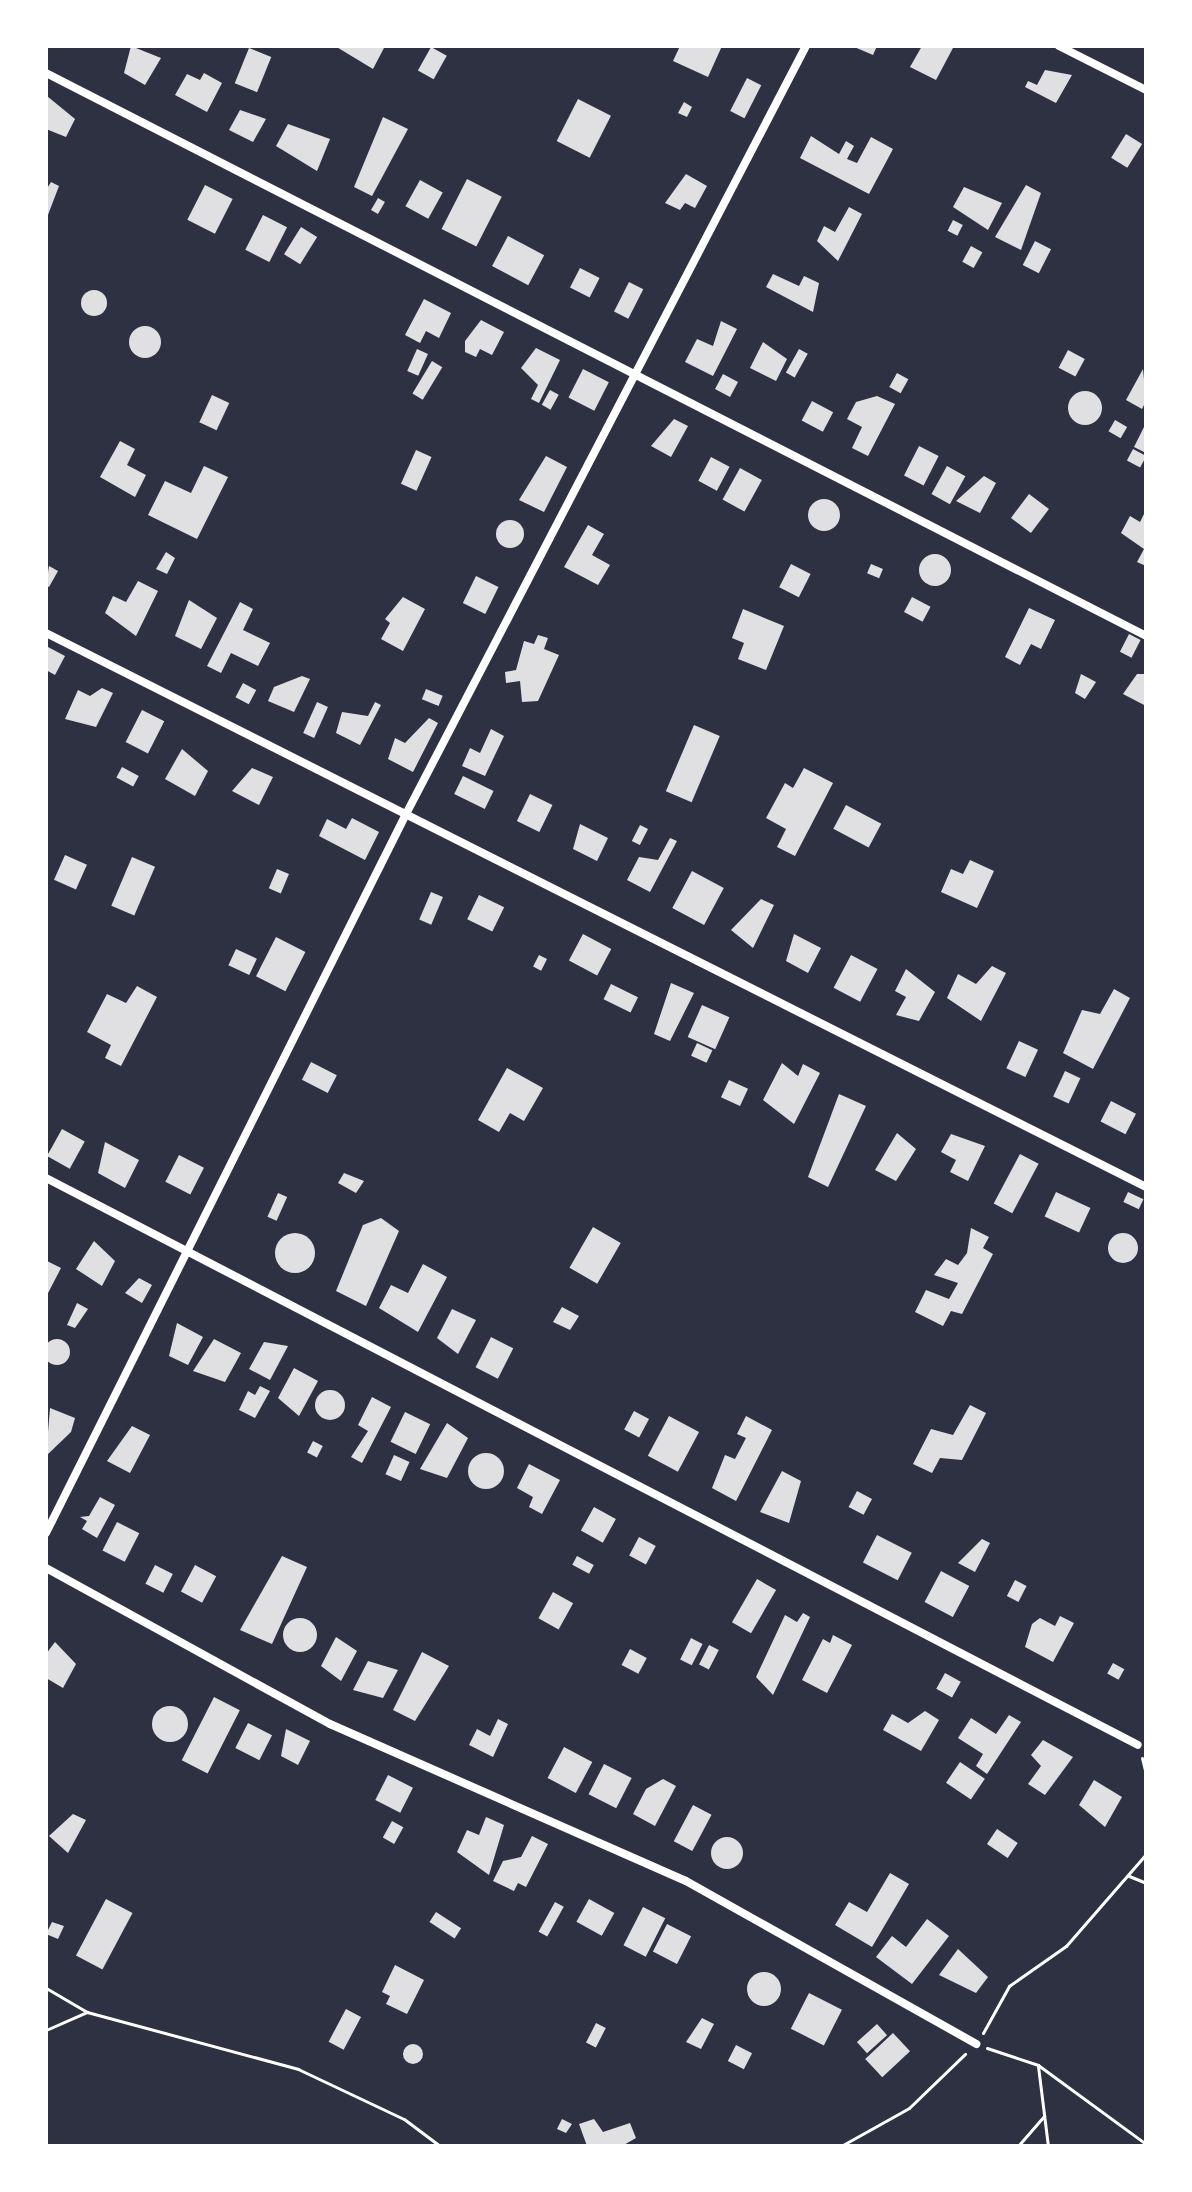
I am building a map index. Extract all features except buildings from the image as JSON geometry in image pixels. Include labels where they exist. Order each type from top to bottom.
[{"type":"street","points":[[46,1533],[405,816],[806,46]]},
{"type":"street","points":[[1059,46],[1146,90]]},
{"type":"street","points":[[46,73],[632,376],[1146,636]]},
{"type":"street","points":[[46,633],[1146,1187]]},
{"type":"street","points":[[46,1178],[1138,1745]]},
{"type":"street","points":[[46,1568],[330,1724],[686,1881],[976,2044]]},
{"type":"path","points":[[841,2146],[909,2108],[976,2044],[1009,1986],[1066,1946],[1146,1854]]},
{"type":"path","points":[[1129,1876],[1146,1883]]},
{"type":"path","points":[[46,1988],[87,2012],[298,2069],[404,2119],[440,2146]]},
{"type":"path","points":[[46,2030],[87,2012]]},
{"type":"path","points":[[976,2044],[1038,2065],[1146,2144]]},
{"type":"path","points":[[1038,2065],[1048,2146]]},
{"type":"path","points":[[1018,2146],[1044,2116]]}]
